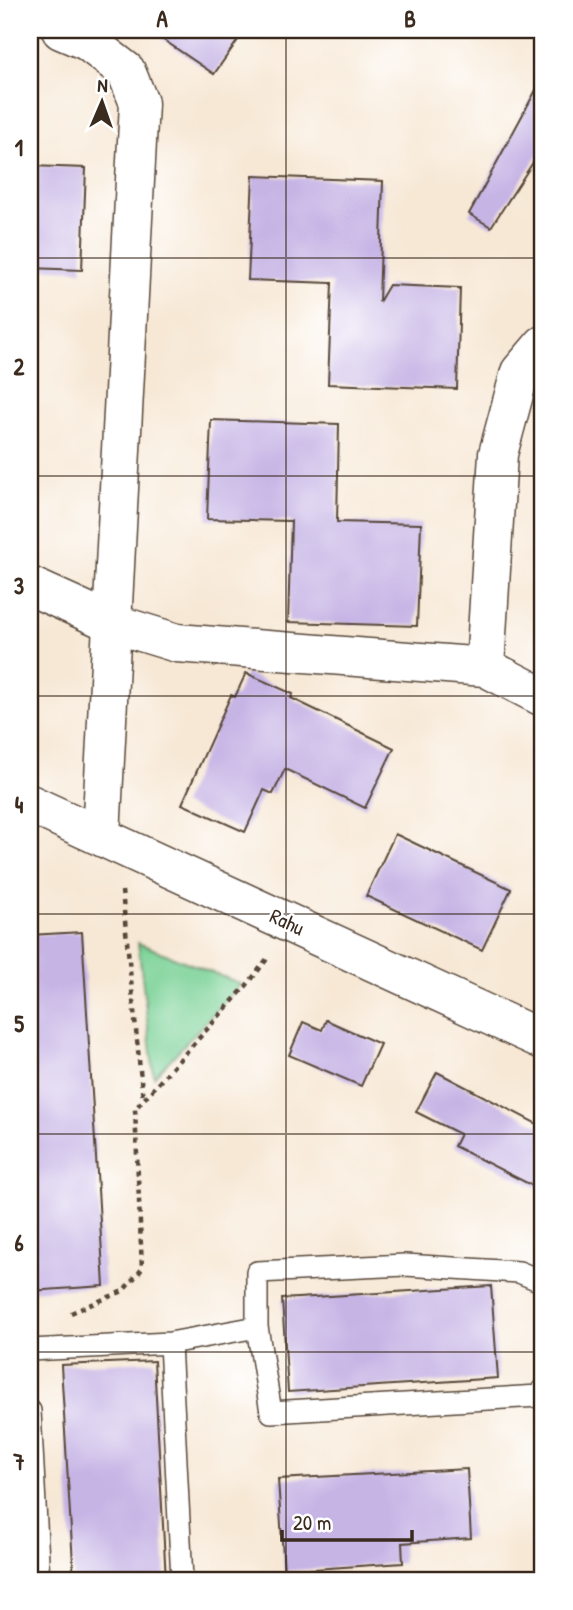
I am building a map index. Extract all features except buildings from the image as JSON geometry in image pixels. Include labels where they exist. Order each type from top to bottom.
[{"type":"street","points":[[61,30],[87,41],[126,71],[139,103],[101,836]]},
{"type":"street","points":[[485,667],[498,454],[520,372],[543,345]]},
{"type":"street","points":[[30,586],[112,623],[177,643],[485,667],[543,697]]},
{"type":"street","name":"Rahu","points":[[30,804],[543,1040]]},
{"type":"lane","points":[[543,1282],[519,1272],[405,1265],[257,1272],[257,1327],[271,1412],[539,1396],[543,1389]]},
{"type":"lane","points":[[30,1350],[170,1343],[257,1327]]},
{"type":"lane","points":[[170,1343],[182,1580]]},
{"type":"lane","points":[[30,1411],[39,1580]]},
{"type":"path","points":[[122,889],[143,1100]]},
{"type":"path","points":[[65,1316],[123,1291],[142,1269],[135,1108],[247,985],[269,956]]},
{"type":"path","points":[[436,1580],[543,1574]]},
{"type":"green space","points":[[138,943],[241,984],[154,1077]]}]
